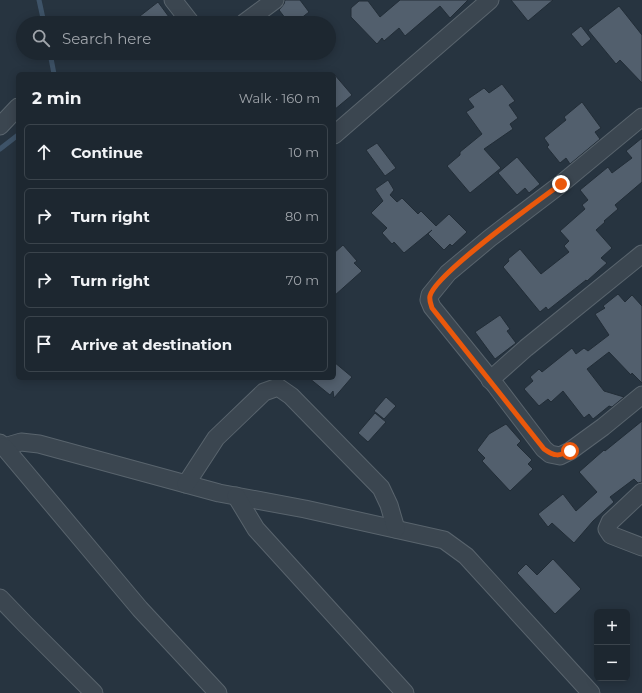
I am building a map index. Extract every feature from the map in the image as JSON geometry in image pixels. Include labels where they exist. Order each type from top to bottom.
[{"type":"street","points":[[173,0],[186,16]]},
{"type":"street","points":[[253,16],[275,0]]},
{"type":"street","points":[[336,133],[490,0]]},
{"type":"street","points":[[0,126],[16,109]]},
{"type":"street","points":[[642,117],[561,184],[490,238],[448,273],[430,295],[429,300],[432,308],[544,449],[550,454],[560,456],[570,451],[642,396]]},
{"type":"street","points":[[490,380],[526,348],[642,254]]},
{"type":"street","points":[[186,484],[216,438],[264,392],[278,387],[291,396],[381,488],[389,505],[396,529]]},
{"type":"street","points":[[2,445],[21,442],[39,444],[236,496],[444,540],[466,556],[591,693]]},
{"type":"street","points":[[2,445],[140,609],[218,693]]},
{"type":"street","points":[[642,492],[610,522],[607,529],[611,536],[642,547]]},
{"type":"street","points":[[236,496],[256,529],[405,693]]},
{"type":"street","points":[[0,598],[94,693]]},
{"type":"building","points":[[285,0],[300,0],[309,12],[304,16],[284,16],[279,10],[284,4]]},
{"type":"building","points":[[400,0],[468,0],[450,18],[440,6],[405,36],[399,28],[384,41],[382,38],[377,44],[351,17],[351,8],[359,1],[368,1],[380,17]]},
{"type":"building","points":[[511,0],[553,0],[528,21]]},
{"type":"building","points":[[158,2],[168,16],[140,16]]},
{"type":"building","points":[[619,6],[642,35],[642,83],[620,60],[616,64],[588,30]]},
{"type":"building","points":[[581,26],[591,39],[582,47],[571,34]]},
{"type":"building","points":[[336,76],[352,95],[336,108]]},
{"type":"building","points":[[502,84],[515,101],[509,105],[518,118],[510,124],[513,129],[484,149],[501,168],[470,193],[447,166],[460,155],[460,152],[482,134],[466,112],[474,107],[468,99],[484,88],[489,93]]},
{"type":"building","points":[[582,102],[601,128],[595,132],[600,139],[570,164],[566,158],[560,163],[547,147],[549,145],[544,138],[566,120],[564,117]]},
{"type":"building","points":[[642,138],[642,182],[615,205],[618,209],[596,230],[612,248],[601,258],[607,263],[587,281],[586,280],[548,310],[546,307],[540,312],[503,267],[509,261],[508,259],[520,249],[541,274],[569,252],[564,246],[569,241],[560,231],[585,209],[582,205],[588,200],[580,190],[608,167],[612,173],[632,158],[626,151]]},
{"type":"building","points":[[377,143],[396,168],[385,176],[366,150]]},
{"type":"building","points":[[517,157],[540,184],[529,193],[525,188],[517,195],[498,173]]},
{"type":"building","points":[[388,180],[394,190],[390,195],[397,202],[402,198],[418,214],[421,211],[436,226],[449,214],[467,232],[452,246],[450,244],[444,250],[428,234],[432,230],[404,253],[394,242],[392,244],[382,233],[387,228],[371,213],[383,201],[375,189]]},
{"type":"building","points":[[343,245],[357,261],[354,263],[362,271],[336,294],[336,251]]},
{"type":"building","points":[[618,294],[625,302],[632,295],[642,306],[642,383],[632,373],[631,375],[609,352],[587,369],[604,391],[624,397],[612,407],[609,406],[593,419],[589,414],[584,418],[563,391],[551,402],[548,399],[539,406],[524,389],[533,381],[530,377],[539,369],[542,372],[572,348],[576,354],[584,348],[588,351],[609,335],[595,314],[605,308],[603,306]]},
{"type":"building","points":[[500,315],[510,329],[507,331],[516,343],[495,359],[475,332]]},
{"type":"building","points":[[336,364],[352,377],[334,398],[333,391],[330,395],[311,380],[336,380]]},
{"type":"building","points":[[386,397],[396,406],[384,419],[374,411]]},
{"type":"building","points":[[375,413],[386,422],[368,442],[358,433]]},
{"type":"building","points":[[642,421],[642,482],[638,483],[634,479],[610,497],[614,502],[593,521],[574,543],[552,523],[548,527],[538,514],[563,494],[576,511],[597,492],[579,472],[604,450],[605,451]]},
{"type":"building","points":[[506,424],[521,441],[517,445],[532,460],[528,464],[533,469],[510,491],[482,461],[485,458],[477,450],[489,434]]},
{"type":"building","points":[[553,559],[581,589],[555,614],[517,573],[526,564],[537,575]]},
{"type":"waterway","points":[[39,0],[42,16]]},
{"type":"waterway","points":[[51,60],[54,72]]},
{"type":"waterway","points":[[0,149],[16,137]]},
{"type":"route","points":[[561,184],[490,238],[448,273],[433,289],[429,300],[432,308],[496,386],[544,449],[550,454],[560,456],[570,451]]}]
